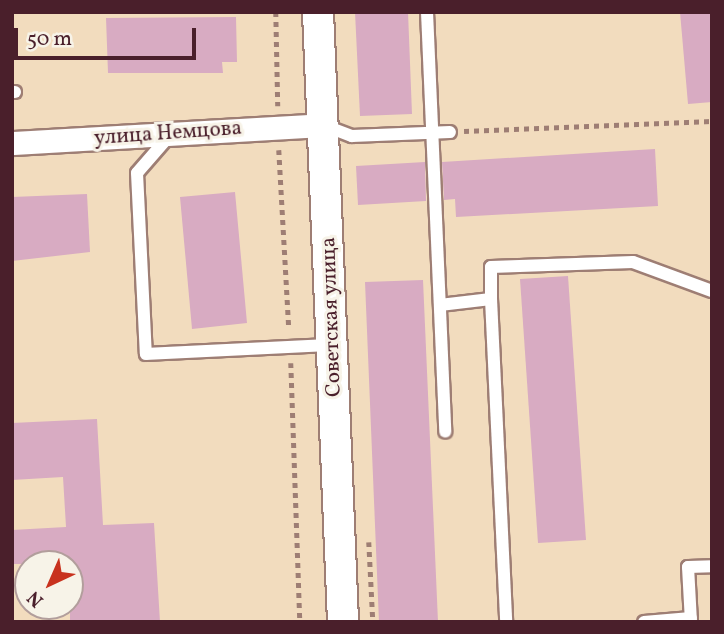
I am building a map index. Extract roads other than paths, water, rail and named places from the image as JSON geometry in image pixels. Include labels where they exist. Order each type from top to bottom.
[{"type":"street","name":"Советская улица","points":[[318,12],[343,622]]},
{"type":"street","name":"улица Немцова","points":[[12,143],[323,125]]},
{"type":"lane","points":[[427,12],[445,432]]},
{"type":"lane","points":[[323,125],[352,136],[450,132]]},
{"type":"lane","points":[[170,135],[137,173],[146,354],[333,345]]},
{"type":"lane","points":[[506,622],[491,267],[620,262],[712,291]]},
{"type":"lane","points":[[440,305],[491,299]]},
{"type":"lane","points":[[644,622],[691,620],[688,567],[712,566]]}]
